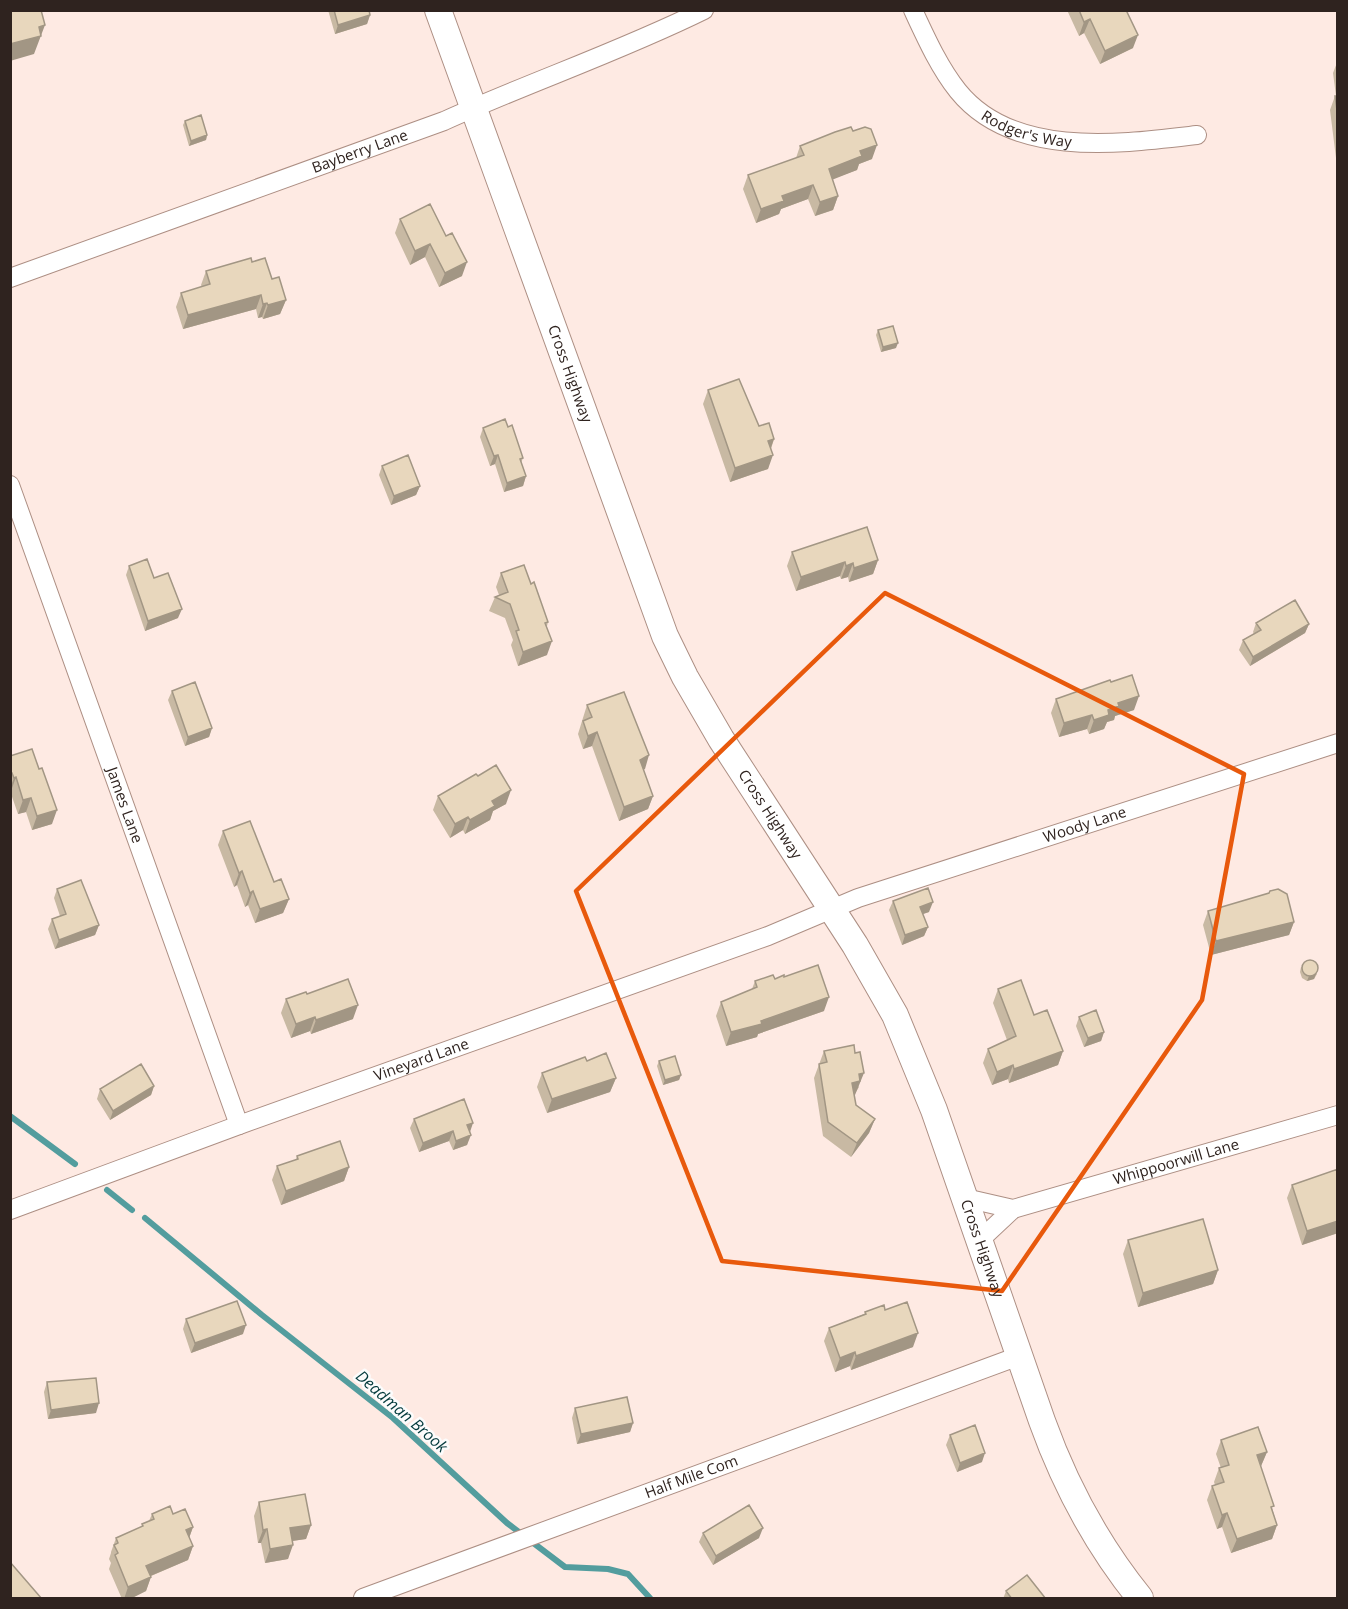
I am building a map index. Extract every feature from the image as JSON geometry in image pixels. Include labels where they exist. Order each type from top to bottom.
[{"type":"street","name":"Cross Highway","points":[[438,10],[665,636],[685,677],[721,739],[870,969],[898,1023],[923,1080],[1049,1440],[1069,1485],[1099,1539],[1140,1599]]},
{"type":"street","name":"Bayberry Lane","points":[[10,278],[385,144],[605,55],[704,10]]},
{"type":"street","name":"Rodger's Way","points":[[913,10],[933,53],[959,93],[975,107],[1009,128],[1032,137],[1061,141],[1158,140],[1197,135]]},
{"type":"street","name":"James Lane","points":[[10,486],[239,1125]]},
{"type":"street","name":"Woody Lane","points":[[832,910],[858,898],[1338,743]]},
{"type":"street","name":"Vineyard Lane","points":[[10,1210],[239,1125],[768,936],[832,910]]},
{"type":"street","name":"Whippoorwill Lane","points":[[980,1240],[1013,1209],[1338,1115]]},
{"type":"street","name":"Whippoorwill Lane","points":[[965,1198],[1013,1209]]},
{"type":"street","name":"Half Mile Com","points":[[363,1599],[1020,1356]]},
{"type":"highlighted area","points":[[885,593],[1244,774],[1202,1000],[1002,1291],[722,1261],[576,891]]},
{"type":"building","points":[[10,10],[41,10],[45,25],[39,27],[41,36],[10,44]]},
{"type":"building","points":[[334,10],[369,10],[370,15],[338,25]]},
{"type":"building","points":[[1079,10],[1126,10],[1138,35],[1105,51],[1090,19],[1084,22]]},
{"type":"building","points":[[1335,96],[1338,96],[1338,118]]},
{"type":"building","points":[[201,115],[207,135],[191,141],[185,121]]},
{"type":"building","points":[[851,127],[853,131],[865,127],[871,129],[877,145],[860,151],[862,156],[829,169],[838,196],[820,202],[813,185],[782,196],[784,201],[761,209],[748,175],[804,155],[800,146]]},
{"type":"building","points":[[430,204],[446,236],[452,233],[467,262],[445,273],[430,244],[415,251],[400,219]]},
{"type":"building","points":[[251,258],[252,262],[265,258],[272,279],[279,277],[286,300],[268,305],[263,304],[261,295],[188,315],[181,293],[210,284],[206,271]]},
{"type":"building","points":[[893,326],[898,343],[883,347],[878,330]]},
{"type":"building","points":[[739,379],[759,426],[769,423],[774,439],[768,441],[773,455],[735,468],[708,390]]},
{"type":"building","points":[[505,419],[508,427],[512,425],[523,458],[520,459],[526,476],[507,483],[498,455],[494,456],[483,428]]},
{"type":"building","points":[[408,455],[420,486],[394,496],[382,466]]},
{"type":"building","points":[[867,527],[878,560],[854,568],[853,563],[846,566],[845,562],[801,577],[792,552]]},
{"type":"building","points":[[147,559],[154,578],[168,573],[182,609],[148,621],[129,566]]},
{"type":"building","points":[[524,565],[531,584],[534,582],[552,641],[523,652],[516,631],[519,630],[510,604],[495,597],[508,592],[501,573]]},
{"type":"building","points":[[1295,600],[1309,624],[1253,657],[1243,640],[1261,630],[1256,623]]},
{"type":"building","points":[[1132,675],[1139,696],[1118,703],[1119,706],[1108,710],[1109,715],[1094,720],[1092,715],[1064,723],[1056,699],[1110,680],[1111,682]]},
{"type":"building","points":[[195,682],[212,728],[188,737],[172,691]]},
{"type":"building","points":[[624,692],[649,755],[640,760],[653,796],[624,807],[597,732],[588,736],[583,721],[592,717],[587,705]]},
{"type":"building","points":[[32,749],[39,769],[42,768],[57,810],[37,816],[31,798],[23,800],[16,777],[10,774],[10,756]]},
{"type":"building","points":[[496,765],[511,790],[492,801],[495,806],[470,820],[468,817],[455,824],[438,796]]},
{"type":"building","points":[[250,821],[274,882],[281,879],[289,899],[260,909],[253,891],[250,893],[242,871],[239,873],[223,831]]},
{"type":"building","points":[[81,880],[99,925],[59,940],[52,919],[66,914],[57,889]]},
{"type":"building","points":[[928,888],[933,902],[920,907],[928,927],[905,935],[893,901]]},
{"type":"building","points":[[1278,889],[1287,894],[1294,922],[1216,941],[1208,911]]},
{"type":"building","points":[[1310,960],[1316,962],[1318,968],[1316,974],[1310,976],[1304,974],[1302,968],[1304,962]]},
{"type":"building","points":[[818,965],[829,997],[761,1021],[762,1024],[731,1032],[721,1002],[757,987],[755,981],[773,975],[775,979],[784,975],[784,977]]},
{"type":"building","points":[[348,979],[358,1005],[316,1020],[315,1017],[296,1024],[286,999]]},
{"type":"building","points":[[1021,980],[1034,1015],[1047,1010],[1063,1051],[1014,1069],[1013,1065],[997,1072],[988,1049],[1016,1036],[998,989]]},
{"type":"building","points":[[1096,1010],[1104,1032],[1088,1038],[1079,1017]]},
{"type":"building","points":[[854,1045],[855,1053],[860,1052],[864,1073],[859,1074],[860,1081],[852,1083],[856,1105],[875,1119],[857,1143],[828,1122],[819,1064],[827,1062],[824,1051]]},
{"type":"building","points":[[606,1053],[616,1078],[552,1099],[542,1073],[585,1057],[587,1061]]},
{"type":"building","points":[[675,1056],[681,1075],[665,1080],[659,1061]]},
{"type":"building","points":[[141,1064],[154,1086],[113,1111],[100,1089]]},
{"type":"building","points":[[464,1099],[473,1123],[467,1125],[471,1135],[456,1141],[453,1131],[423,1143],[414,1119]]},
{"type":"building","points":[[340,1141],[349,1167],[286,1191],[277,1166],[298,1159],[297,1156]]},
{"type":"building","points":[[1338,1169],[1338,1221],[1307,1231],[1292,1185]]},
{"type":"building","points":[[1203,1219],[1218,1270],[1143,1293],[1128,1240]]},
{"type":"building","points":[[237,1301],[246,1325],[195,1343],[186,1319]]},
{"type":"building","points":[[907,1302],[918,1333],[856,1356],[855,1352],[840,1358],[829,1328],[884,1305],[885,1310]]},
{"type":"building","points":[[96,1378],[99,1403],[51,1410],[47,1382]]},
{"type":"building","points":[[627,1397],[633,1423],[581,1434],[575,1408]]},
{"type":"building","points":[[975,1425],[985,1453],[960,1463],[950,1435]]},
{"type":"building","points":[[1258,1427],[1267,1452],[1257,1455],[1274,1506],[1271,1507],[1277,1525],[1237,1539],[1227,1513],[1222,1515],[1212,1486],[1224,1482],[1219,1468],[1229,1465],[1221,1440]]},
{"type":"building","points":[[305,1494],[311,1525],[290,1528],[293,1545],[270,1549],[267,1529],[263,1530],[259,1502]]},
{"type":"building","points":[[749,1505],[763,1528],[716,1556],[703,1533]]},
{"type":"building","points":[[170,1506],[173,1514],[185,1509],[193,1527],[186,1530],[193,1546],[146,1566],[151,1577],[128,1587],[115,1555],[118,1553],[114,1545],[118,1543],[116,1538],[143,1526],[142,1524],[154,1519],[152,1514]]},
{"type":"building","points":[[10,1562],[42,1599],[10,1599]]},
{"type":"building","points":[[1027,1575],[1046,1599],[1012,1599],[1006,1591]]},
{"type":"waterway","name":"Deadman Brook","points":[[10,1116],[75,1164]]},
{"type":"waterway","name":"Deadman Brook","points":[[107,1190],[132,1210]]},
{"type":"waterway","name":"Deadman Brook","points":[[145,1218],[262,1315],[393,1418],[507,1523],[565,1567],[608,1569],[628,1574],[650,1598]]}]
